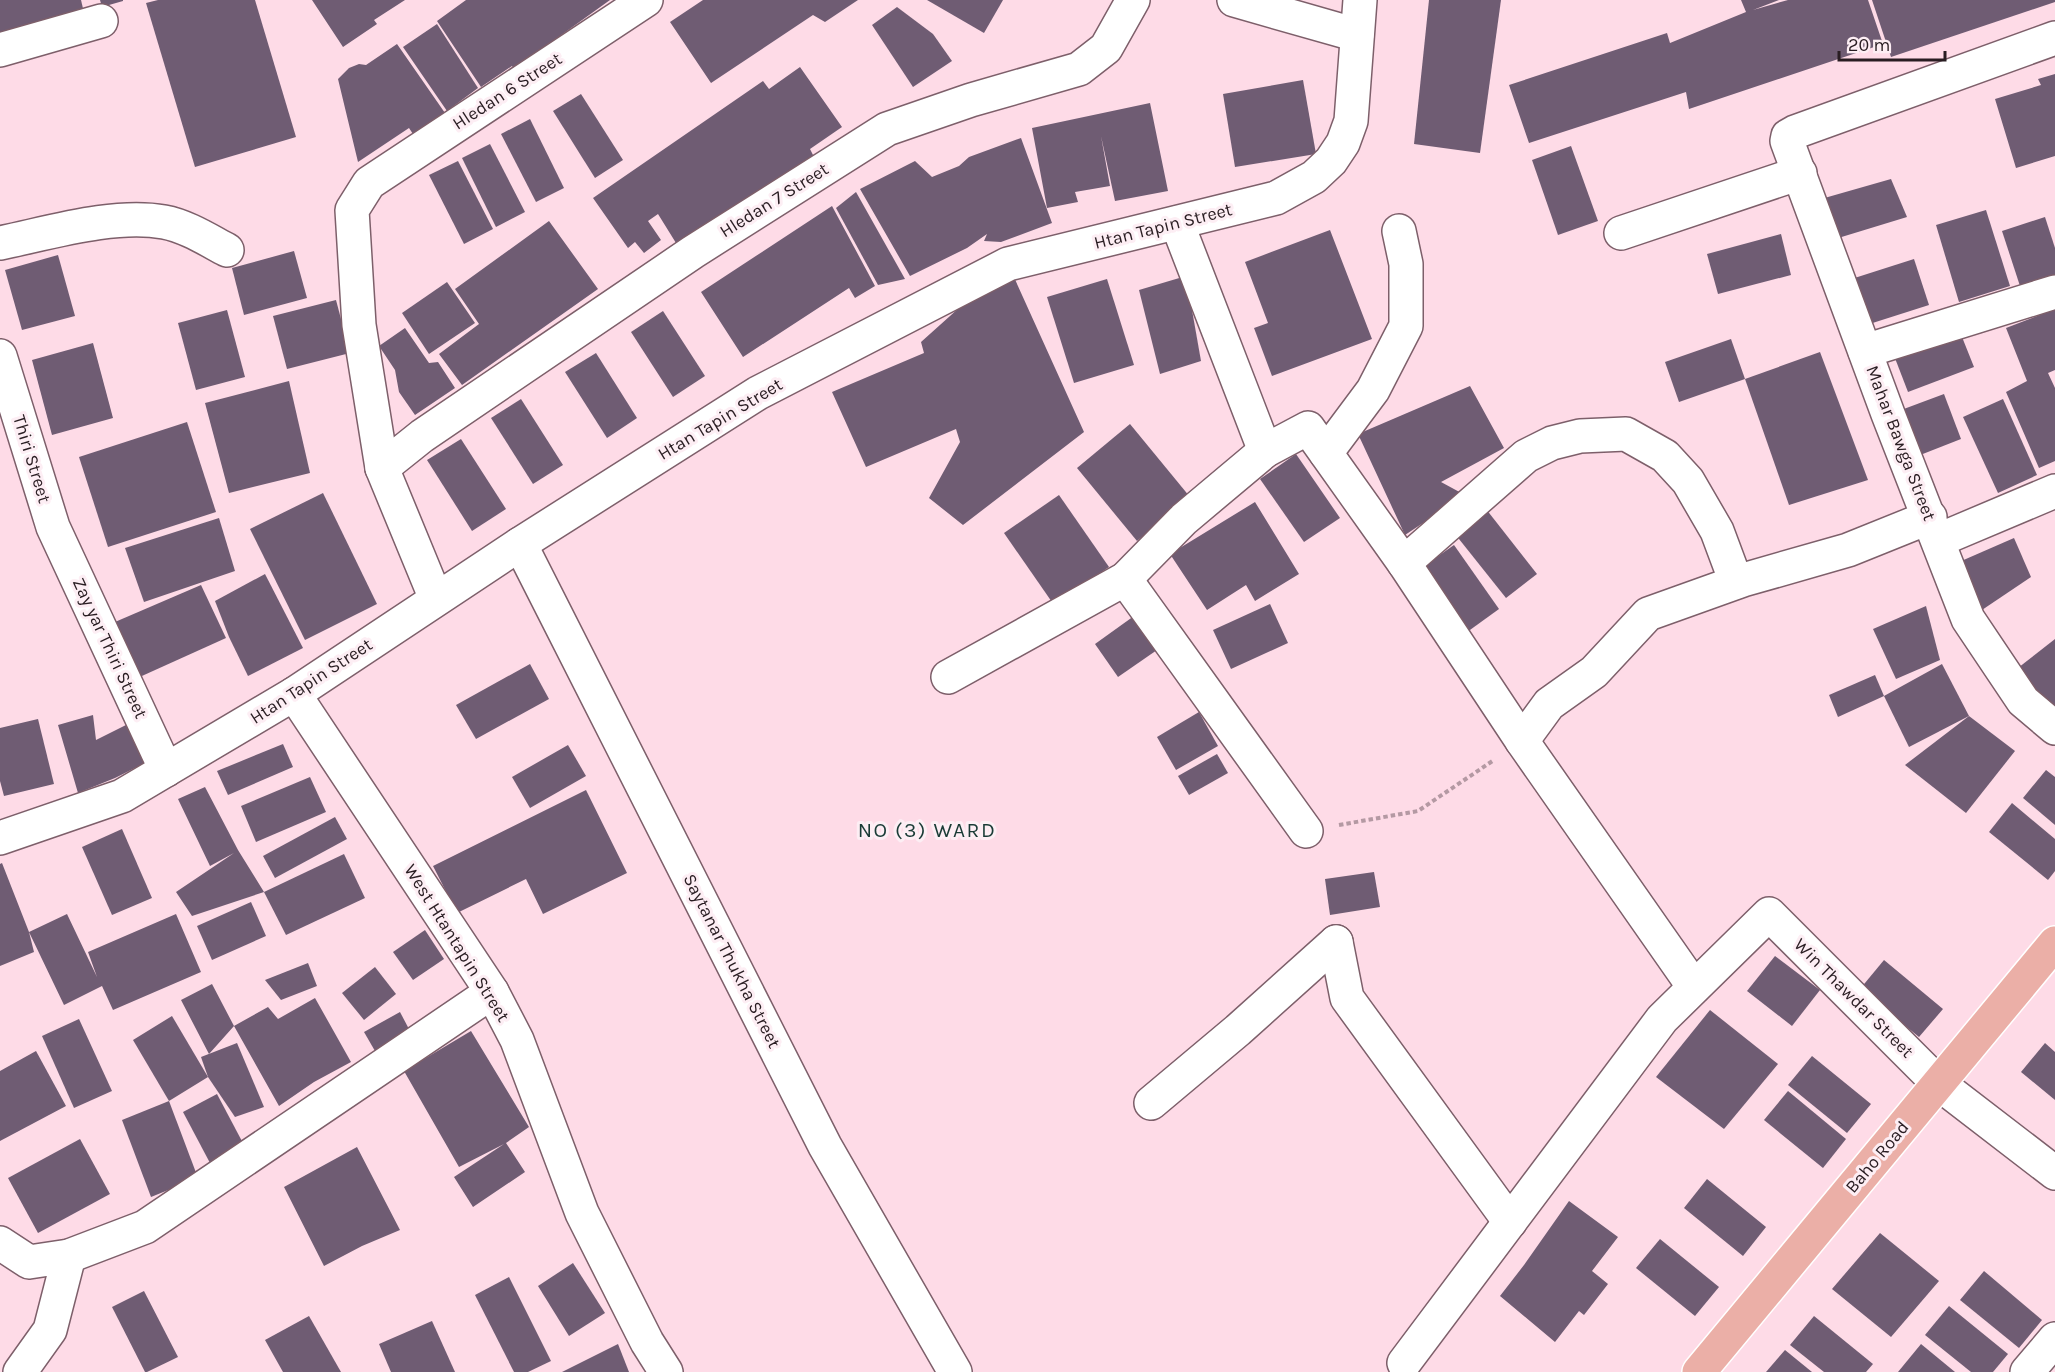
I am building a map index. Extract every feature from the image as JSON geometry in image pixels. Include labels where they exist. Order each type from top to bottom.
[{"type":"main road","name":"Baho Road","points":[[1699,1372],[2055,943]]},
{"type":"street","name":"Hledan 6 Street","points":[[382,468],[359,325],[352,210],[369,183],[646,0]]},
{"type":"street","name":"Hledan 7 Street","points":[[382,468],[422,436],[693,252],[887,129],[971,100],[1079,69],[1106,48],[1133,0]]},
{"type":"street","points":[[1234,0],[1357,34]]},
{"type":"street","name":"Htan Tapin Street","points":[[0,838],[122,795],[166,770],[294,694],[520,544],[758,393],[1008,264],[1276,198],[1314,177],[1331,161],[1343,143],[1352,121],[1360,0]]},
{"type":"street","points":[[0,50],[101,21]]},
{"type":"street","name":"Mahar Bawga Street","points":[[2055,38],[1788,136],[1787,141],[1968,619],[2023,701],[2055,728]]},
{"type":"street","points":[[1621,233],[1800,173]]},
{"type":"street","points":[[0,243],[126,220],[165,222],[196,234],[227,250]]},
{"type":"street","points":[[1177,223],[1265,451]]},
{"type":"street","points":[[1326,453],[1373,390],[1406,326],[1406,264],[1399,231]]},
{"type":"street","points":[[1865,351],[2055,292]]},
{"type":"street","name":"Thiri Street","points":[[0,356],[53,527]]},
{"type":"street","points":[[948,677],[1125,579],[1184,519],[1265,451],[1308,428],[1404,563],[1522,741],[1694,987],[1662,1019],[1404,1363]]},
{"type":"street","points":[[1404,563],[1526,456],[1552,443],[1571,438],[1626,434],[1665,456],[1688,481],[1718,531],[1736,582]]},
{"type":"street","points":[[382,468],[436,599]]},
{"type":"street","points":[[1522,741],[1549,704],[1594,672],[1648,614],[1736,582],[1848,549],[1934,528],[2055,490]]},
{"type":"street","name":"Zay yar Thiri Street","points":[[53,527],[166,770]]},
{"type":"street","name":"Saytanar Thukha Street","points":[[520,544],[825,1146],[956,1372]]},
{"type":"street","points":[[1125,579],[1306,831]]},
{"type":"street","name":"West Htantapin Street","points":[[294,694],[492,992],[517,1040],[582,1213],[647,1342],[666,1372]]},
{"type":"street","name":"Win Thawdar Street","points":[[1694,987],[1769,914],[1938,1083],[2055,1173]]},
{"type":"street","points":[[1151,1103],[1238,1030],[1336,942],[1347,998],[1510,1222]]},
{"type":"street","points":[[0,1243],[29,1262],[69,1256],[145,1227],[492,992]]},
{"type":"street","points":[[20,1372],[50,1329],[69,1256]]},
{"type":"street","points":[[2027,1372],[2055,1339]]},
{"type":"path","points":[[1306,831],[1418,811],[1522,741]]},
{"type":"building","points":[[0,0],[81,0],[85,17],[0,37]]},
{"type":"building","points":[[100,0],[123,0],[123,1],[102,7]]},
{"type":"building","points":[[158,0],[255,0],[296,137],[195,167],[146,3]]},
{"type":"building","points":[[312,0],[405,0],[374,20],[377,24],[343,47]]},
{"type":"building","points":[[466,0],[610,0],[514,69],[512,66],[481,87],[437,21]]},
{"type":"building","points":[[703,0],[858,0],[825,22],[813,15],[711,83],[670,22]]},
{"type":"building","points":[[927,0],[1003,0],[984,33]]},
{"type":"building","points":[[1429,0],[1501,0],[1480,153],[1414,144]]},
{"type":"building","points":[[1741,0],[1779,0],[1753,10],[1788,0],[1868,0],[1883,44],[1689,109],[1686,92],[1529,143],[1509,85],[1667,33],[1670,43],[1746,12]]},
{"type":"building","points":[[1872,0],[2055,0],[2055,2],[1891,57]]},
{"type":"building","points":[[897,7],[933,34],[952,61],[913,87],[872,25]]},
{"type":"building","points":[[437,24],[478,88],[447,111],[403,47]]},
{"type":"building","points":[[397,44],[445,113],[413,134],[409,128],[358,162],[338,79],[349,68],[359,64],[366,65]]},
{"type":"building","points":[[800,67],[842,127],[810,149],[814,157],[676,243],[658,214],[648,221],[661,240],[644,253],[635,242],[628,248],[593,198],[763,81],[769,89]]},
{"type":"building","points":[[2055,74],[2055,156],[2016,168],[1995,99],[2041,85],[2038,79]]},
{"type":"building","points":[[1303,80],[1316,154],[1235,167],[1223,94]]},
{"type":"building","points":[[581,94],[623,160],[595,178],[553,111]]},
{"type":"building","points":[[1150,103],[1168,191],[1115,201],[1101,136],[1110,186],[1075,192],[1078,202],[1047,208],[1032,128]]},
{"type":"building","points":[[530,119],[564,188],[536,202],[501,134]]},
{"type":"building","points":[[1021,138],[1052,223],[1001,242],[984,241],[987,234],[967,248],[910,276],[860,189],[915,161],[932,177],[959,166],[969,157]]},
{"type":"building","points":[[490,144],[525,212],[496,227],[462,158]]},
{"type":"building","points":[[1571,146],[1598,221],[1558,235],[1532,160]]},
{"type":"building","points":[[458,161],[493,229],[464,244],[429,175]]},
{"type":"building","points":[[1891,179],[1907,217],[1835,239],[1821,199]]},
{"type":"building","points":[[856,192],[905,279],[878,285],[836,208]]},
{"type":"building","points":[[832,206],[875,286],[855,298],[849,288],[743,357],[701,292]]},
{"type":"building","points":[[1986,210],[2010,286],[1959,302],[1936,225]]},
{"type":"building","points":[[2045,217],[2055,248],[2055,275],[2020,286],[2002,231]]},
{"type":"building","points":[[549,221],[598,289],[462,385],[439,354],[479,324],[455,289]]},
{"type":"building","points":[[1330,230],[1372,339],[1272,376],[1254,328],[1268,323],[1245,262]]},
{"type":"building","points":[[1781,234],[1791,275],[1718,294],[1707,254]]},
{"type":"building","points":[[294,251],[307,298],[244,315],[232,268]]},
{"type":"building","points":[[58,255],[75,316],[22,330],[5,270]]},
{"type":"building","points":[[1914,259],[1929,305],[1860,327],[1842,282]]},
{"type":"building","points":[[1008,264],[1084,432],[963,525],[929,498],[960,442],[956,429],[866,467],[832,392],[924,353],[921,342]]},
{"type":"building","points":[[1186,276],[1201,361],[1160,374],[1139,290]]},
{"type":"building","points":[[1107,279],[1134,365],[1074,383],[1047,297]]},
{"type":"building","points":[[447,282],[475,323],[429,354],[402,313]]},
{"type":"building","points":[[336,300],[350,353],[287,369],[273,316]]},
{"type":"building","points":[[2055,309],[2055,370],[2048,373],[2055,388],[2055,461],[2039,468],[2006,392],[2027,381],[2006,328]]},
{"type":"building","points":[[227,310],[245,377],[196,390],[178,323]]},
{"type":"building","points":[[663,311],[705,376],[673,397],[631,332]]},
{"type":"building","points":[[1958,327],[1974,367],[1908,392],[1893,353]]},
{"type":"building","points":[[405,328],[429,363],[438,362],[455,388],[415,415],[399,392],[395,370],[379,346]]},
{"type":"building","points":[[1731,339],[1745,379],[1679,402],[1665,362]]},
{"type":"building","points":[[93,343],[113,418],[52,435],[32,360]]},
{"type":"building","points":[[1820,352],[1868,480],[1789,505],[1745,379]]},
{"type":"building","points":[[596,353],[637,418],[607,438],[565,372]]},
{"type":"building","points":[[289,381],[310,473],[229,493],[205,403]]},
{"type":"building","points":[[1470,386],[1504,448],[1441,482],[1465,495],[1405,535],[1358,434]]},
{"type":"building","points":[[1944,394],[1961,439],[1910,459],[1893,413]]},
{"type":"building","points":[[521,399],[563,465],[533,484],[491,418]]},
{"type":"building","points":[[2003,399],[2037,475],[1998,493],[1963,417]]},
{"type":"building","points":[[187,422],[216,512],[108,547],[79,457]]},
{"type":"building","points":[[1130,424],[1190,497],[1137,541],[1077,468]]},
{"type":"building","points":[[461,439],[506,509],[472,531],[427,460]]},
{"type":"building","points":[[1296,454],[1340,518],[1304,542],[1260,479]]},
{"type":"building","points":[[323,493],[377,604],[305,640],[250,529]]},
{"type":"building","points":[[1059,495],[1109,567],[1054,605],[1004,533]]},
{"type":"building","points":[[1255,502],[1299,574],[1255,601],[1246,585],[1207,610],[1170,554]]},
{"type":"building","points":[[1486,509],[1537,574],[1506,598],[1455,534]]},
{"type":"building","points":[[219,518],[235,571],[144,602],[125,548]]},
{"type":"building","points":[[2014,538],[2031,577],[1976,614],[1959,562]]},
{"type":"building","points":[[1454,545],[1499,609],[1463,635],[1417,571]]},
{"type":"building","points":[[265,574],[303,648],[248,676],[215,601]]},
{"type":"building","points":[[201,585],[226,638],[133,680],[108,625]]},
{"type":"building","points":[[1270,604],[1288,643],[1231,669],[1213,630]]},
{"type":"building","points":[[1926,606],[1940,660],[1896,679],[1873,629]]},
{"type":"building","points":[[1134,616],[1157,650],[1118,677],[1095,644]]},
{"type":"building","points":[[2055,639],[2055,711],[2014,671]]},
{"type":"building","points":[[530,664],[549,699],[476,739],[456,705]]},
{"type":"building","points":[[1942,664],[1969,716],[1909,747],[1884,696]]},
{"type":"building","points":[[1875,675],[1884,696],[1838,717],[1829,695]]},
{"type":"building","points":[[1199,712],[1218,746],[1176,770],[1157,737]]},
{"type":"building","points":[[93,715],[96,740],[140,718],[159,756],[78,793],[58,725]]},
{"type":"building","points":[[1969,716],[2015,751],[1966,813],[1905,765]]},
{"type":"building","points":[[38,719],[54,784],[4,796],[0,781],[0,728]]},
{"type":"building","points":[[283,744],[293,767],[228,795],[217,771]]},
{"type":"building","points":[[568,745],[586,776],[530,808],[512,777]]},
{"type":"building","points":[[1217,754],[1228,773],[1189,795],[1178,776]]},
{"type":"building","points":[[2046,770],[2055,777],[2055,825],[2023,798]]},
{"type":"building","points":[[310,777],[326,812],[256,842],[241,806]]},
{"type":"building","points":[[205,787],[238,850],[264,892],[192,916],[176,892],[234,853],[210,866],[178,799]]},
{"type":"building","points":[[586,790],[627,873],[543,914],[526,879],[457,913],[433,866]]},
{"type":"building","points":[[2012,803],[2055,839],[2055,871],[2048,880],[1989,832]]},
{"type":"building","points":[[335,817],[347,839],[275,878],[263,856]]},
{"type":"building","points":[[122,829],[152,898],[112,915],[82,847]]},
{"type":"building","points":[[344,854],[365,898],[286,935],[264,892]]},
{"type":"building","points":[[2,863],[29,932],[34,952],[0,966],[0,864]]},
{"type":"building","points":[[1374,872],[1380,907],[1330,915],[1325,879]]},
{"type":"building","points":[[251,902],[266,936],[212,960],[197,926]]},
{"type":"building","points":[[67,914],[97,977],[88,952],[176,914],[201,972],[113,1010],[102,986],[64,1005],[29,932]]},
{"type":"building","points":[[425,930],[444,959],[413,980],[393,952]]},
{"type":"building","points":[[1775,956],[1820,990],[1792,1026],[1747,991]]},
{"type":"building","points":[[1884,960],[1943,1009],[1919,1037],[1860,989]]},
{"type":"building","points":[[308,963],[317,986],[281,1000],[265,980]]},
{"type":"building","points":[[375,967],[396,994],[364,1020],[342,993]]},
{"type":"building","points":[[212,984],[234,1026],[209,1054],[181,1000]]},
{"type":"building","points":[[315,998],[351,1062],[314,1082],[279,1106],[234,1026],[268,1007],[278,1019]]},
{"type":"building","points":[[1710,1010],[1778,1064],[1724,1129],[1656,1077]]},
{"type":"building","points":[[400,1012],[410,1031],[375,1051],[364,1032]]},
{"type":"building","points":[[172,1016],[208,1077],[169,1101],[133,1040]]},
{"type":"building","points":[[79,1019],[112,1091],[74,1108],[42,1036]]},
{"type":"building","points":[[471,1031],[529,1127],[506,1143],[525,1172],[473,1207],[454,1177],[504,1144],[459,1167],[404,1071]]},
{"type":"building","points":[[237,1043],[264,1107],[235,1117],[208,1077],[201,1057]]},
{"type":"building","points":[[2045,1043],[2055,1052],[2055,1100],[2021,1072]]},
{"type":"building","points":[[36,1051],[66,1106],[0,1141],[0,1071]]},
{"type":"building","points":[[1812,1056],[1871,1104],[1847,1133],[1788,1085]]},
{"type":"building","points":[[1788,1091],[1846,1139],[1823,1168],[1764,1120]]},
{"type":"building","points":[[217,1094],[244,1145],[210,1163],[183,1112]]},
{"type":"building","points":[[169,1101],[198,1178],[151,1197],[122,1120]]},
{"type":"building","points":[[80,1139],[110,1194],[38,1233],[8,1178]]},
{"type":"building","points":[[357,1147],[400,1230],[362,1246],[324,1266],[284,1187]]},
{"type":"building","points":[[1707,1179],[1766,1227],[1743,1256],[1684,1208]]},
{"type":"building","points":[[1569,1201],[1618,1237],[1592,1271],[1608,1284],[1584,1315],[1579,1311],[1555,1342],[1500,1296]]},
{"type":"building","points":[[1880,1233],[1939,1281],[1891,1337],[1832,1289]]},
{"type":"building","points":[[1660,1239],[1719,1287],[1695,1316],[1636,1268]]},
{"type":"building","points":[[573,1263],[605,1313],[569,1336],[538,1286]]},
{"type":"building","points":[[1984,1271],[2042,1320],[2019,1348],[1960,1300]]},
{"type":"building","points":[[509,1277],[551,1361],[528,1372],[514,1372],[475,1295]]},
{"type":"building","points":[[144,1291],[178,1357],[147,1372],[112,1307]]},
{"type":"building","points":[[1949,1306],[2008,1354],[1993,1372],[1971,1372],[1925,1335]]},
{"type":"building","points":[[309,1316],[341,1372],[283,1372],[265,1340]]},
{"type":"building","points":[[1814,1316],[1873,1364],[1866,1372],[1824,1372],[1790,1345]]},
{"type":"building","points":[[432,1321],[455,1372],[391,1372],[379,1344]]},
{"type":"building","points":[[618,1344],[629,1372],[562,1372]]},
{"type":"building","points":[[1921,1344],[1955,1372],[1898,1372]]},
{"type":"building","points":[[1785,1350],[1812,1372],[1766,1372]]},
{"type":"district","name":"NO (3) WARD","points":[[927,830]]}]
